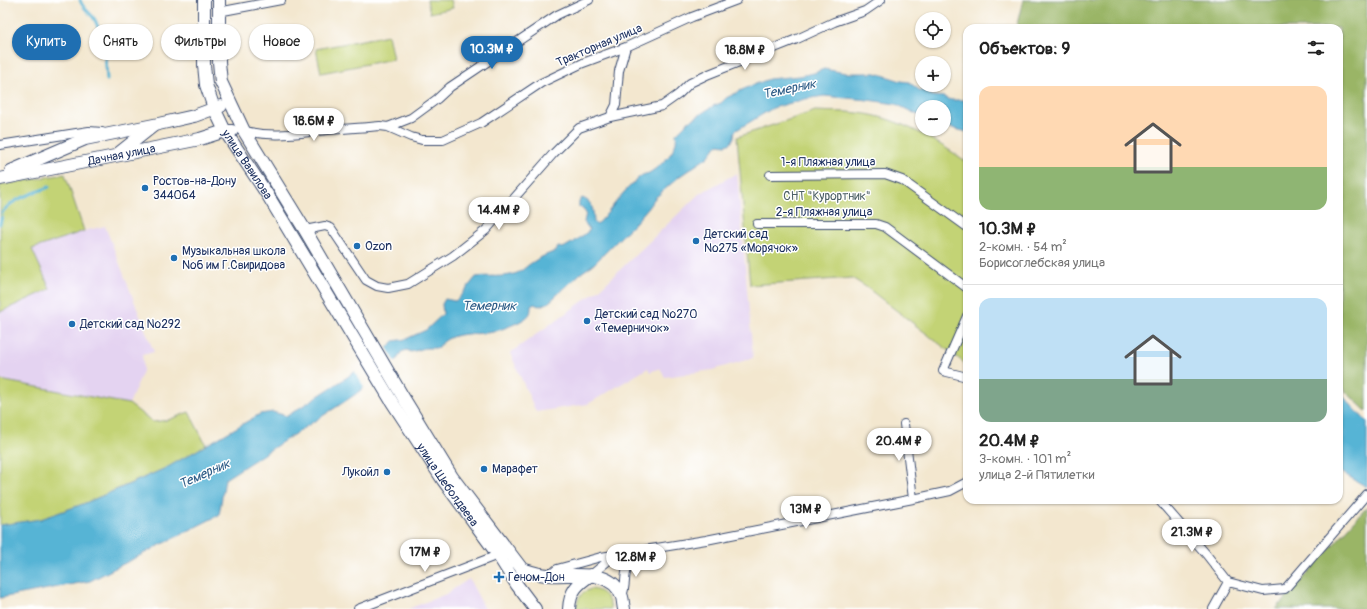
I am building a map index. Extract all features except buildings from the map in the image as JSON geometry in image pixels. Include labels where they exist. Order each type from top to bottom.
[{"type":"main road","name":"улица Вавилова","points":[[204,0],[204,65],[206,85],[214,108],[226,131],[267,194],[339,313],[397,400]]},
{"type":"main road","name":"улица Вавилова","points":[[218,6],[221,82],[230,103],[244,132],[351,307],[397,400]]},
{"type":"main road","name":"Дачная улица","points":[[0,177],[85,139],[194,116],[230,103]]},
{"type":"main road","points":[[116,155],[154,125]]},
{"type":"main road","name":"Дачная улица","points":[[0,177],[200,139],[226,131],[244,132]]},
{"type":"main road","name":"улица Шеболдаева","points":[[397,400],[443,480],[504,554],[506,567],[535,609]]},
{"type":"main road","points":[[504,554],[522,569],[535,574],[591,575],[605,579],[618,589],[622,596],[624,609]]},
{"type":"main road","points":[[569,609],[570,600],[575,588],[580,582],[591,575]]},
{"type":"street","points":[[218,6],[281,0]]},
{"type":"street","points":[[388,127],[411,118],[437,99],[450,87],[557,15],[589,0]]},
{"type":"street","name":"Тракторная улица","points":[[244,132],[260,135],[296,134],[380,126],[388,127],[422,140],[443,140],[481,123],[541,83],[583,63],[626,47],[692,17],[737,0]]},
{"type":"street","points":[[305,230],[325,226],[331,228],[366,280],[371,283],[388,288],[408,284],[453,256],[486,230],[553,154],[579,128],[610,118],[662,106],[679,94],[690,83],[797,39],[834,22],[865,11],[881,0]]},
{"type":"street","points":[[610,118],[616,105],[619,71],[626,47]]},
{"type":"street","name":"Дачная улица","points":[[0,145],[90,131],[111,133]]},
{"type":"street","name":"1-я Пляжная улица","points":[[770,175],[885,174],[902,180],[963,224]]},
{"type":"street","name":"2-я Пляжная улица","points":[[756,224],[876,224],[885,228],[963,285]]},
{"type":"street","points":[[963,325],[943,371],[963,376]]},
{"type":"street","points":[[904,424],[913,499]]},
{"type":"street","points":[[550,575],[557,569],[601,557],[706,540],[913,499],[950,491],[963,484]]},
{"type":"street","points":[[1162,504],[1228,582],[1263,591],[1285,589],[1367,494]]},
{"type":"street","points":[[622,596],[625,589],[627,568],[636,551]]},
{"type":"street","points":[[358,609],[504,554]]},
{"type":"street","points":[[591,575],[616,554]]},
{"type":"street","points":[[1213,609],[1228,582]]},
{"type":"shaded area","name":"Детский сад №275 «Морячок»","points":[[737,173],[753,358],[712,370],[665,377],[660,368],[650,372],[648,368],[588,404],[536,412],[510,353],[600,289],[699,194]]},
{"type":"shaded area","name":"Детский сад №292","points":[[105,226],[154,352],[142,355],[143,371],[129,404],[0,380],[0,312],[50,289],[32,249],[84,231]]},
{"type":"shaded area","points":[[469,579],[485,609],[408,609],[446,594]]},
{"type":"green space","points":[[427,0],[451,0],[453,8],[430,13]]},
{"type":"green space","points":[[1023,0],[1367,0],[1367,412],[1343,389],[1343,24],[1017,24]]},
{"type":"green space","points":[[388,35],[393,59],[321,73],[316,49]]},
{"type":"green space","name":"СНТ \"Курортник\"","points":[[815,111],[853,112],[873,115],[902,124],[915,130],[915,136],[925,136],[963,159],[963,362],[866,287],[852,278],[750,285],[737,137]]},
{"type":"green space","points":[[65,174],[84,231],[32,249],[50,289],[0,312],[0,185]]},
{"type":"green space","points":[[0,380],[129,404],[153,422],[168,420],[189,412],[206,445],[168,467],[83,504],[41,519],[0,525]]},
{"type":"green space","points":[[1367,507],[1367,609],[1276,609]]},
{"type":"green space","points":[[591,589],[599,591],[605,595],[609,601],[611,609],[576,609],[580,596]]},
{"type":"water","name":"Темерник","points":[[824,69],[846,73],[876,73],[909,82],[915,87],[915,92],[926,92],[933,96],[944,97],[951,100],[915,100],[915,114],[896,104],[824,96],[805,99],[773,108],[735,131],[731,143],[726,145],[718,144],[708,157],[680,176],[655,198],[635,223],[594,264],[581,273],[548,303],[539,306],[534,304],[531,306],[528,316],[524,319],[511,326],[493,332],[463,334],[449,338],[438,348],[425,348],[411,352],[407,350],[401,352],[397,360],[356,394],[225,479],[219,515],[90,581],[0,598],[0,525],[41,519],[83,504],[130,484],[168,467],[260,414],[273,412],[287,416],[346,378],[387,348],[394,341],[406,339],[426,330],[443,314],[442,304],[445,299],[455,301],[458,299],[476,277],[504,276],[517,273],[538,259],[556,251],[558,247],[563,248],[577,240],[590,230],[584,222],[586,213],[583,208],[579,207],[579,202],[582,198],[591,204],[594,222],[597,225],[623,193],[636,180],[642,175],[654,170],[664,161],[675,146],[676,134],[687,123],[713,106],[721,103],[726,98],[748,87],[769,79],[800,76]]},
{"type":"water","points":[[951,100],[963,100],[963,131],[951,128]]},
{"type":"water","points":[[1343,396],[1367,422],[1367,487],[1343,473]]},
{"type":"pier","points":[[386,346],[396,363],[365,389],[354,370]]},
{"type":"waterway","points":[[80,0],[95,20],[101,34],[107,80]]},
{"type":"waterway","points":[[2,213],[17,200],[49,187]]},
{"type":"waterway","points":[[0,224],[2,217]]},
{"type":"place","name":"Ростов-на-Дону 344064","points":[[145,188]]},
{"type":"place","name":"Детский сад №275 «Морячок»","points":[[696,241]]},
{"type":"place","name":"Ozon","points":[[357,246]]},
{"type":"place","name":"Музыкальная школа №6 им Г.Свиридова","points":[[174,258]]},
{"type":"place","name":"Детский сад №270 «Темерничок»","points":[[587,321]]},
{"type":"place","name":"Детский сад №292","points":[[72,324]]},
{"type":"place","name":"Марафет","points":[[484,469]]},
{"type":"place","name":"Лукойл","points":[[387,472]]},
{"type":"place","name":"Геном-Дон","points":[[499,577]]}]
